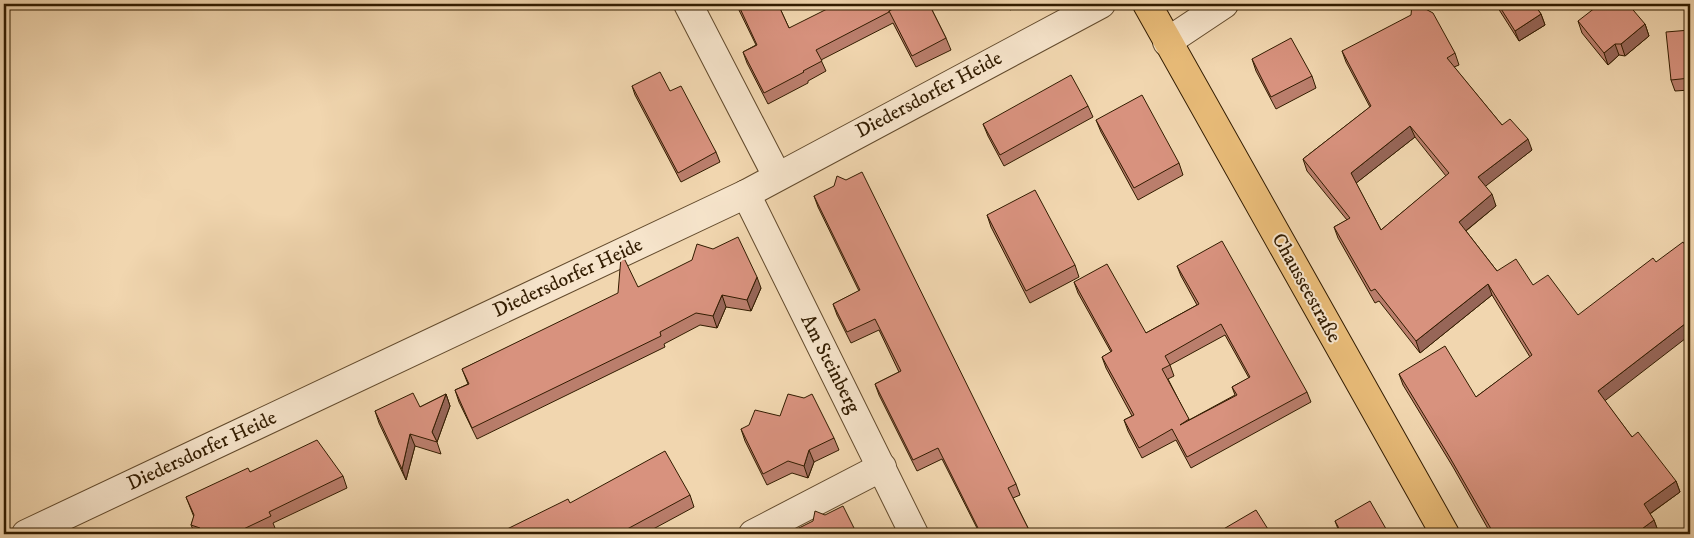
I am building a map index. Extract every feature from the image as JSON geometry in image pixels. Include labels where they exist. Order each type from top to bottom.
[{"type":"main road","name":"Chausseestraße","points":[[1147,4],[1445,534]]},
{"type":"street","points":[[688,4],[777,176]]},
{"type":"street","name":"Diedersdorfer Heide","points":[[26,534],[746,194],[1101,4]]},
{"type":"street","points":[[1167,42],[1224,4]]},
{"type":"street","name":"Am Steinberg","points":[[746,194],[914,534]]},
{"type":"street","points":[[753,534],[882,467]]},
{"type":"building","points":[[738,4],[778,4],[789,28],[837,4],[903,4],[816,50],[822,61],[764,93],[743,52],[757,45]]},
{"type":"building","points":[[903,4],[929,4],[946,38],[912,56],[889,11]]},
{"type":"building","points":[[1412,4],[1416,4],[1433,13],[1455,53],[1447,58],[1502,125],[1510,119],[1528,139],[1478,177],[1492,194],[1459,222],[1497,271],[1516,259],[1533,285],[1548,275],[1578,315],[1653,258],[1656,262],[1683,242],[1690,252],[1690,320],[1598,391],[1632,437],[1638,432],[1676,481],[1644,504],[1654,520],[1635,534],[1494,534],[1399,374],[1445,346],[1476,397],[1532,355],[1488,284],[1416,341],[1375,289],[1371,291],[1334,227],[1350,218],[1303,159],[1371,106],[1342,51],[1411,15]],"holes":[[[1410,126],[1449,173],[1381,230],[1351,173]]]},
{"type":"building","points":[[1498,4],[1534,4],[1541,14],[1515,31]]},
{"type":"building","points":[[1600,4],[1628,4],[1645,24],[1621,44],[1615,44],[1604,53],[1578,21]]},
{"type":"building","points":[[1690,30],[1690,78],[1671,80],[1666,32]]},
{"type":"building","points":[[1291,38],[1312,76],[1271,97],[1252,59]]},
{"type":"building","points":[[660,72],[670,91],[681,86],[716,152],[678,173],[632,86]]},
{"type":"building","points":[[1071,75],[1088,106],[1000,155],[983,124]]},
{"type":"building","points":[[1142,95],[1179,163],[1134,188],[1096,120]]},
{"type":"building","points":[[862,172],[1016,484],[1008,488],[1031,534],[981,534],[938,448],[913,460],[875,384],[901,371],[875,319],[847,332],[833,304],[860,290],[814,196],[834,186],[837,176],[846,180]]},
{"type":"building","points":[[1035,190],[1075,265],[1026,291],[987,215]]},
{"type":"building","points":[[738,237],[757,277],[747,300],[722,295],[713,316],[696,313],[660,332],[661,336],[472,428],[455,390],[469,384],[462,369],[618,293],[621,257],[623,256],[638,287],[692,260],[697,244],[713,249]]},
{"type":"building","points":[[1222,241],[1307,392],[1187,457],[1172,429],[1139,448],[1124,420],[1134,415],[1102,357],[1112,351],[1074,282],[1107,264],[1146,333],[1199,304],[1177,266]],"holes":[[[1221,324],[1250,377],[1232,387],[1237,395],[1180,425],[1189,419],[1162,369],[1170,365],[1165,356]]]},
{"type":"building","points":[[413,393],[420,407],[446,394],[432,432],[437,442],[410,434],[402,469],[375,411]]},
{"type":"building","points":[[788,394],[804,398],[812,394],[834,438],[809,450],[804,466],[788,461],[763,474],[741,429],[749,425],[755,410],[780,416]]},
{"type":"building","points":[[317,440],[343,476],[269,512],[271,516],[233,534],[203,534],[200,528],[191,525],[194,515],[186,497],[248,468],[250,472]]},
{"type":"building","points":[[665,451],[690,495],[618,534],[497,534],[568,499],[570,503]]},
{"type":"building","points":[[1370,501],[1389,534],[1342,534],[1335,521]]},
{"type":"building","points":[[843,506],[857,534],[797,534],[795,530],[813,521],[815,511],[825,515]]},
{"type":"building","points":[[1256,510],[1271,534],[1215,534]]}]
